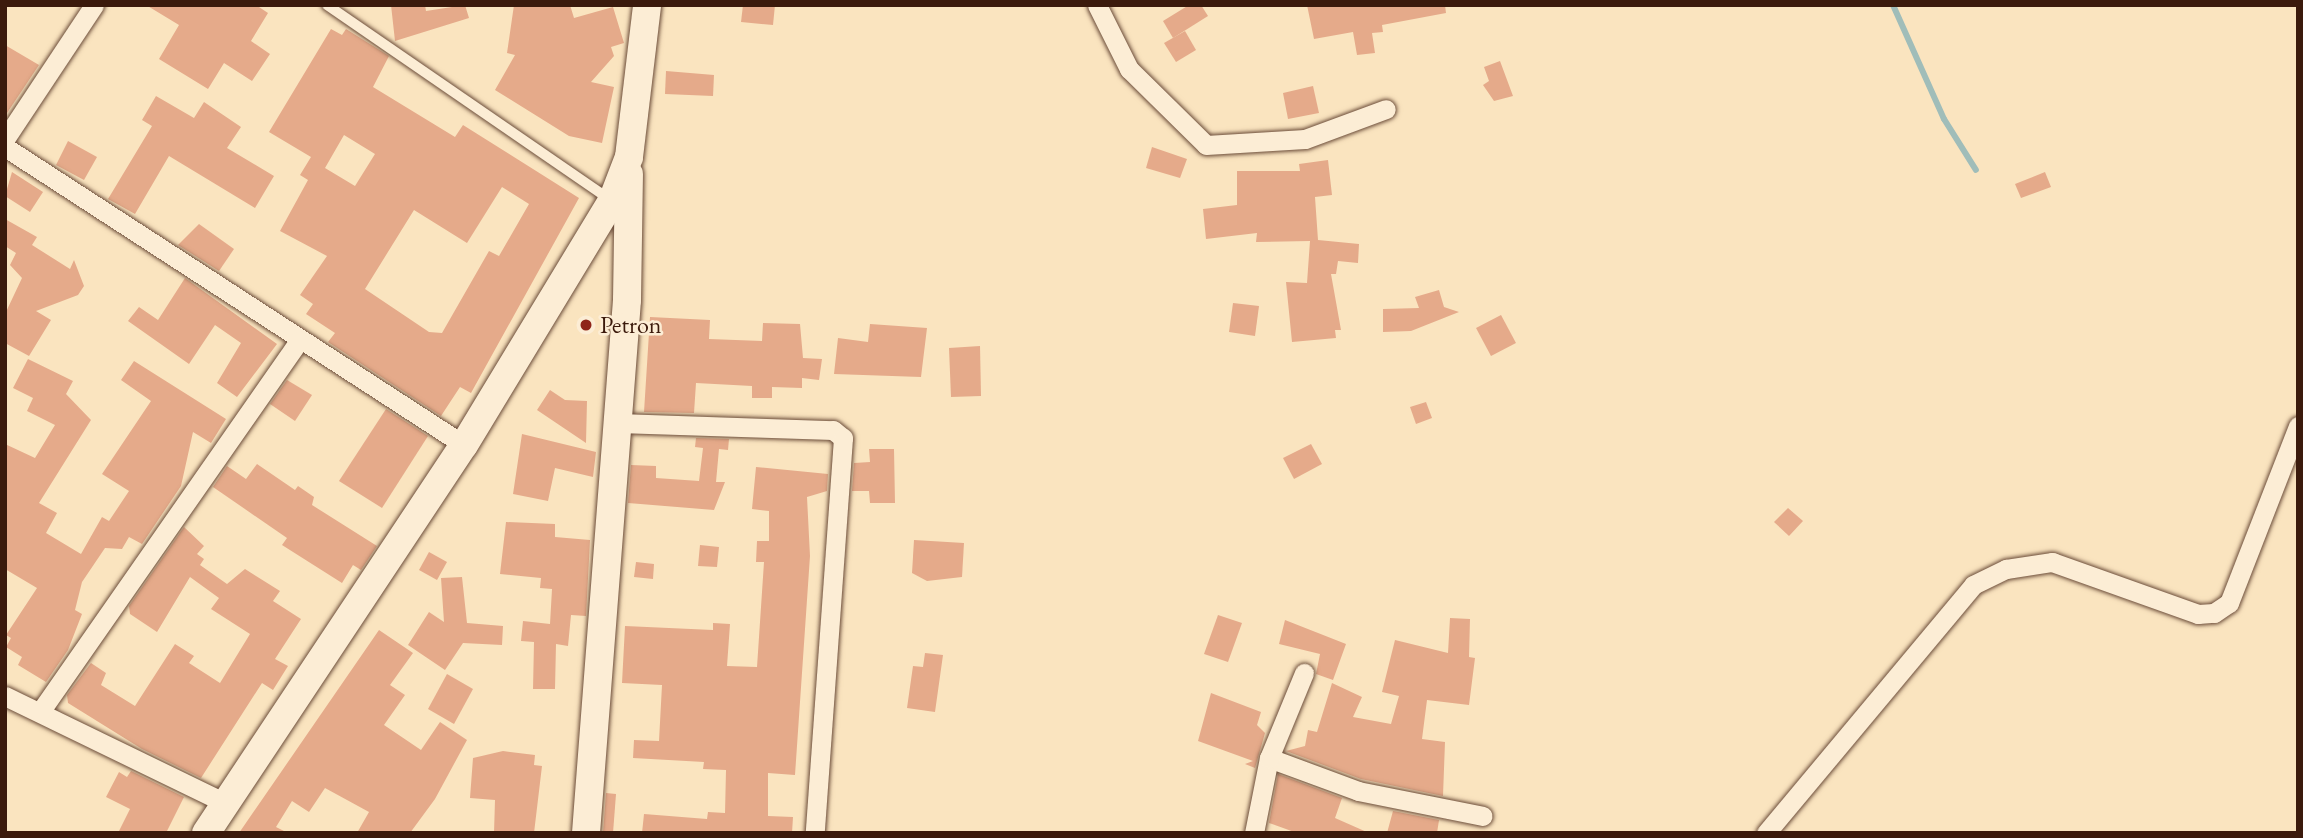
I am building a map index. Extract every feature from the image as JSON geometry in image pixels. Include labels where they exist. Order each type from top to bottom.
[{"type":"main road","points":[[586,833],[618,423],[629,157],[646,5]]},
{"type":"main road","points":[[206,833],[223,802],[464,445],[612,201],[629,157]]},
{"type":"street","points":[[5,139],[94,5]]},
{"type":"street","points":[[1097,5],[1129,69],[1206,145],[1305,139],[1386,109]]},
{"type":"street","points":[[5,147],[299,341],[464,445]]},
{"type":"street","points":[[40,712],[299,341]]},
{"type":"street","points":[[618,423],[833,430],[843,438],[815,833]]},
{"type":"street","points":[[1766,833],[1973,585],[2006,569],[2052,562],[2198,614],[2214,613],[2229,603],[2298,426]]},
{"type":"street","points":[[1254,833],[1269,758],[1304,673]]},
{"type":"street","points":[[5,696],[223,802]]},
{"type":"street","points":[[1269,758],[1358,790],[1483,816]]},
{"type":"lane","points":[[327,5],[612,201]]},
{"type":"building","points":[[146,5],[256,5],[268,13],[251,41],[270,54],[252,81],[224,63],[208,89],[159,59],[179,25]]},
{"type":"building","points":[[391,5],[425,5],[426,11],[465,5],[469,18],[395,41]]},
{"type":"building","points":[[514,5],[570,5],[574,18],[613,7],[624,43],[611,47],[614,56],[591,82],[614,87],[602,143],[569,136],[495,90],[515,55],[507,53]]},
{"type":"building","points":[[743,5],[775,5],[773,25],[741,22]]},
{"type":"building","points":[[1189,5],[1201,5],[1208,16],[1173,38],[1163,21]]},
{"type":"building","points":[[1307,5],[1445,5],[1446,13],[1382,25],[1383,32],[1372,33],[1375,53],[1357,55],[1353,32],[1314,39]]},
{"type":"building","points":[[331,29],[342,35],[346,29],[389,56],[373,87],[455,137],[463,125],[579,198],[471,393],[460,387],[441,416],[328,342],[335,333],[306,314],[313,304],[300,295],[327,256],[280,231],[308,180],[300,175],[311,157],[269,132]],"holes":[[[344,135],[375,154],[355,186],[325,168]],[[502,187],[529,204],[499,256],[489,251],[442,333],[429,332],[365,289],[414,210],[467,243]]]},
{"type":"building","points":[[1185,31],[1196,50],[1176,62],[1164,43]]},
{"type":"building","points":[[5,45],[39,65],[5,116]]},
{"type":"building","points":[[1500,61],[1513,96],[1494,101],[1483,85],[1489,81],[1484,67]]},
{"type":"building","points":[[666,71],[714,75],[713,96],[665,94]]},
{"type":"building","points":[[1313,86],[1319,113],[1288,119],[1283,93]]},
{"type":"building","points":[[156,96],[194,118],[204,102],[241,127],[227,148],[274,176],[255,208],[169,156],[135,214],[108,199],[152,126],[142,120]]},
{"type":"building","points":[[68,141],[97,157],[84,180],[56,165]]},
{"type":"building","points":[[1152,147],[1187,159],[1180,178],[1146,168]]},
{"type":"building","points":[[1328,160],[1332,195],[1315,197],[1318,240],[1359,244],[1358,263],[1338,261],[1336,274],[1331,274],[1341,330],[1335,330],[1336,338],[1292,342],[1286,282],[1307,283],[1310,241],[1256,242],[1257,233],[1206,239],[1203,209],[1237,205],[1237,171],[1300,171],[1299,164]]},
{"type":"building","points":[[12,172],[43,192],[30,212],[5,196]]},
{"type":"building","points":[[2045,172],[2051,187],[2021,198],[2015,184]]},
{"type":"building","points":[[5,219],[37,237],[32,245],[70,269],[74,260],[84,286],[78,295],[36,311],[51,320],[29,356],[5,343],[5,314],[22,278],[10,265],[16,253],[5,246]]},
{"type":"building","points":[[199,224],[234,249],[219,271],[178,245]]},
{"type":"building","points":[[185,278],[277,344],[237,397],[217,383],[241,343],[215,325],[189,364],[128,321],[139,307],[158,320]]},
{"type":"building","points":[[1439,290],[1444,307],[1459,312],[1411,331],[1383,332],[1383,309],[1419,308],[1415,297]]},
{"type":"building","points":[[1233,303],[1259,306],[1255,336],[1229,332]]},
{"type":"building","points":[[1501,315],[1516,343],[1491,356],[1476,328]]},
{"type":"building","points":[[650,317],[710,320],[709,339],[762,341],[763,323],[800,324],[803,358],[822,359],[819,380],[802,378],[802,388],[772,387],[772,398],[752,398],[752,386],[696,383],[694,413],[644,412]]},
{"type":"building","points":[[870,324],[927,328],[921,377],[834,374],[838,338],[868,342]]},
{"type":"building","points":[[980,346],[981,396],[951,397],[949,348]]},
{"type":"building","points":[[28,359],[73,381],[66,394],[91,420],[39,503],[57,513],[46,533],[81,554],[102,517],[109,521],[129,491],[102,474],[151,401],[121,380],[134,361],[226,419],[211,443],[193,432],[181,486],[142,544],[129,537],[122,549],[105,548],[82,582],[75,610],[82,614],[68,650],[46,682],[18,665],[22,657],[6,647],[11,638],[6,635],[37,588],[5,569],[5,444],[35,458],[55,425],[27,411],[33,398],[13,388]]},
{"type":"building","points":[[287,380],[312,395],[295,421],[270,404]]},
{"type":"building","points":[[550,390],[565,400],[587,401],[586,443],[537,410]]},
{"type":"building","points":[[1426,402],[1432,418],[1416,424],[1410,407]]},
{"type":"building","points":[[386,409],[428,436],[382,508],[339,481]]},
{"type":"building","points":[[522,434],[596,452],[593,477],[555,468],[548,501],[513,494]]},
{"type":"building","points":[[696,438],[729,439],[728,450],[719,449],[716,482],[725,482],[714,510],[628,503],[631,465],[656,466],[656,478],[699,481],[703,448],[695,447]]},
{"type":"building","points":[[1311,444],[1322,464],[1294,479],[1283,458]]},
{"type":"building","points":[[869,449],[894,449],[895,503],[870,503],[869,491],[852,491],[854,463],[870,462]]},
{"type":"building","points":[[257,464],[295,490],[298,486],[314,497],[312,505],[377,546],[361,570],[353,565],[342,583],[282,545],[287,538],[213,487],[227,466],[246,479]]},
{"type":"building","points":[[756,467],[828,474],[827,491],[807,497],[810,556],[795,775],[768,773],[768,816],[793,817],[792,833],[642,833],[644,814],[707,819],[708,812],[725,813],[726,770],[703,769],[704,762],[633,758],[634,740],[659,741],[662,685],[622,683],[625,626],[713,630],[713,623],[730,624],[727,666],[757,667],[764,562],[756,562],[757,541],[769,541],[769,511],[752,509]]},
{"type":"building","points":[[1788,508],[1803,521],[1789,536],[1774,522]]},
{"type":"building","points":[[506,522],[555,524],[555,537],[590,540],[586,616],[571,615],[568,646],[556,644],[555,689],[533,689],[534,642],[521,641],[523,621],[550,624],[552,589],[540,588],[541,578],[500,574]]},
{"type":"building","points":[[184,527],[204,546],[197,554],[204,559],[200,565],[227,584],[245,569],[280,591],[273,601],[301,619],[275,659],[288,666],[273,690],[262,683],[201,778],[142,749],[68,703],[67,695],[91,663],[106,673],[101,685],[135,706],[175,644],[194,656],[189,663],[220,683],[250,634],[211,609],[219,598],[190,577],[157,632],[130,614],[129,606]]},
{"type":"building","points":[[914,540],[964,543],[962,577],[927,581],[912,573]]},
{"type":"building","points":[[700,545],[719,547],[717,567],[698,566]]},
{"type":"building","points":[[429,552],[447,562],[437,580],[419,570]]},
{"type":"building","points":[[636,562],[654,564],[653,579],[634,577]]},
{"type":"building","points":[[462,577],[467,623],[503,626],[502,645],[463,643],[445,670],[408,645],[429,612],[444,622],[441,578]]},
{"type":"building","points":[[1218,615],[1242,623],[1228,662],[1204,654]]},
{"type":"building","points":[[1450,618],[1470,619],[1469,657],[1475,658],[1469,705],[1427,700],[1422,739],[1445,742],[1443,796],[1361,779],[1286,751],[1305,746],[1308,730],[1317,732],[1332,683],[1362,697],[1353,717],[1391,724],[1399,696],[1382,692],[1395,640],[1448,653]]},
{"type":"building","points":[[1285,620],[1346,644],[1333,680],[1316,674],[1320,654],[1279,644]]},
{"type":"building","points":[[379,630],[413,653],[390,685],[405,695],[384,725],[421,750],[440,722],[467,740],[435,799],[410,833],[357,833],[369,812],[325,788],[309,812],[292,801],[276,827],[288,833],[239,833]]},
{"type":"building","points":[[925,653],[943,655],[935,712],[907,708],[913,666],[923,667]]},
{"type":"building","points":[[447,674],[473,689],[454,724],[428,709]]},
{"type":"building","points":[[1211,693],[1261,712],[1257,725],[1265,733],[1255,768],[1245,764],[1253,761],[1198,741]]},
{"type":"building","points":[[503,751],[535,755],[534,765],[542,766],[534,833],[494,833],[495,800],[470,798],[473,758]]},
{"type":"building","points":[[131,771],[184,797],[166,833],[118,833],[130,809],[106,797],[119,772],[127,777]]},
{"type":"building","points":[[1278,774],[1342,798],[1335,818],[1369,833],[1297,833],[1269,823]]},
{"type":"building","points":[[606,793],[616,794],[613,833],[603,833]]},
{"type":"building","points":[[1393,811],[1439,820],[1437,833],[1387,833]]},
{"type":"waterway","points":[[1893,5],[1944,119],[1976,170]]},
{"type":"place","name":"Petron","points":[[586,325]]}]
